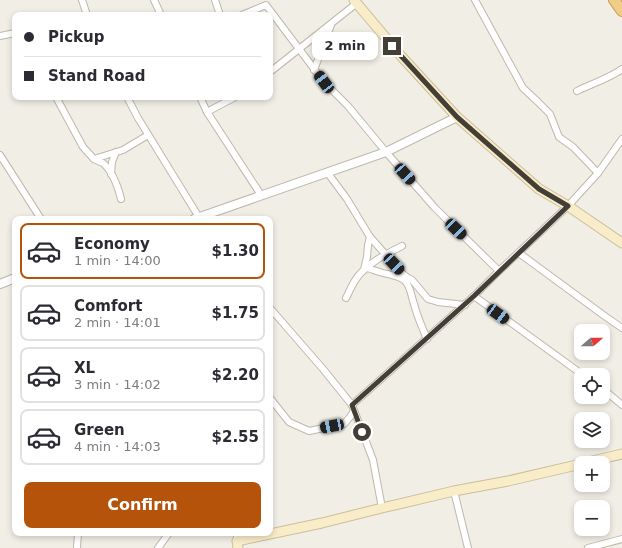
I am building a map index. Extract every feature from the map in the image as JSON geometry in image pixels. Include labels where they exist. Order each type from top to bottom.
[{"type":"highway","points":[[614,0],[622,11]]},
{"type":"main road","points":[[356,2],[401,56],[457,117],[539,189],[568,206],[622,243]]},
{"type":"main road","points":[[610,458],[622,456]]},
{"type":"main road","points":[[273,533],[454,491],[508,481],[574,466]]},
{"type":"main road","points":[[237,541],[261,536]]},
{"type":"street","points":[[82,0],[86,12]]},
{"type":"street","points":[[154,0],[160,12]]},
{"type":"street","points":[[215,0],[219,12]]},
{"type":"street","points":[[475,0],[523,88],[550,114],[559,137],[572,147],[598,173]]},
{"type":"street","points":[[273,70],[332,24],[356,2]]},
{"type":"street","points":[[249,12],[266,5],[271,12]]},
{"type":"street","points":[[273,14],[324,82],[348,106],[435,208],[500,271]]},
{"type":"street","points":[[314,70],[332,24]]},
{"type":"street","points":[[0,36],[12,34]]},
{"type":"street","points":[[577,91],[616,74],[622,69]]},
{"type":"street","points":[[58,100],[84,147],[94,159],[103,164],[117,183],[121,199]]},
{"type":"street","points":[[129,100],[197,216]]},
{"type":"street","points":[[201,100],[207,112],[261,195]]},
{"type":"street","points":[[207,112],[229,100]]},
{"type":"street","points":[[203,216],[386,152],[457,117]]},
{"type":"street","points":[[94,159],[123,150],[148,135]]},
{"type":"street","points":[[273,403],[289,422],[309,430],[344,424],[350,417],[353,408],[474,296],[568,206],[598,173],[622,139]]},
{"type":"street","points":[[111,174],[112,162],[116,152]]},
{"type":"street","points":[[0,155],[39,216]]},
{"type":"street","points":[[327,172],[347,199],[370,237],[385,255],[402,273],[412,280],[428,299],[438,302],[465,304]]},
{"type":"street","points":[[365,269],[370,237]]},
{"type":"street","points":[[346,298],[356,278],[365,269],[385,255],[402,246]]},
{"type":"street","points":[[519,253],[622,328]]},
{"type":"street","points":[[365,269],[395,275],[404,280],[411,291],[413,303],[427,339]]},
{"type":"street","points":[[0,284],[12,279]]},
{"type":"street","points":[[474,296],[574,368]]},
{"type":"street","points":[[273,311],[323,369],[353,408],[372,460],[382,508]]},
{"type":"street","points":[[610,395],[622,405]]},
{"type":"street","points":[[454,491],[468,548]]},
{"type":"street","points":[[77,548],[78,536]]},
{"type":"street","points":[[158,548],[167,536]]},
{"type":"street","points":[[588,548],[622,539]]},
{"type":"route","points":[[362,432],[352,405],[474,296],[568,206],[539,189],[457,117],[392,46]]}]
